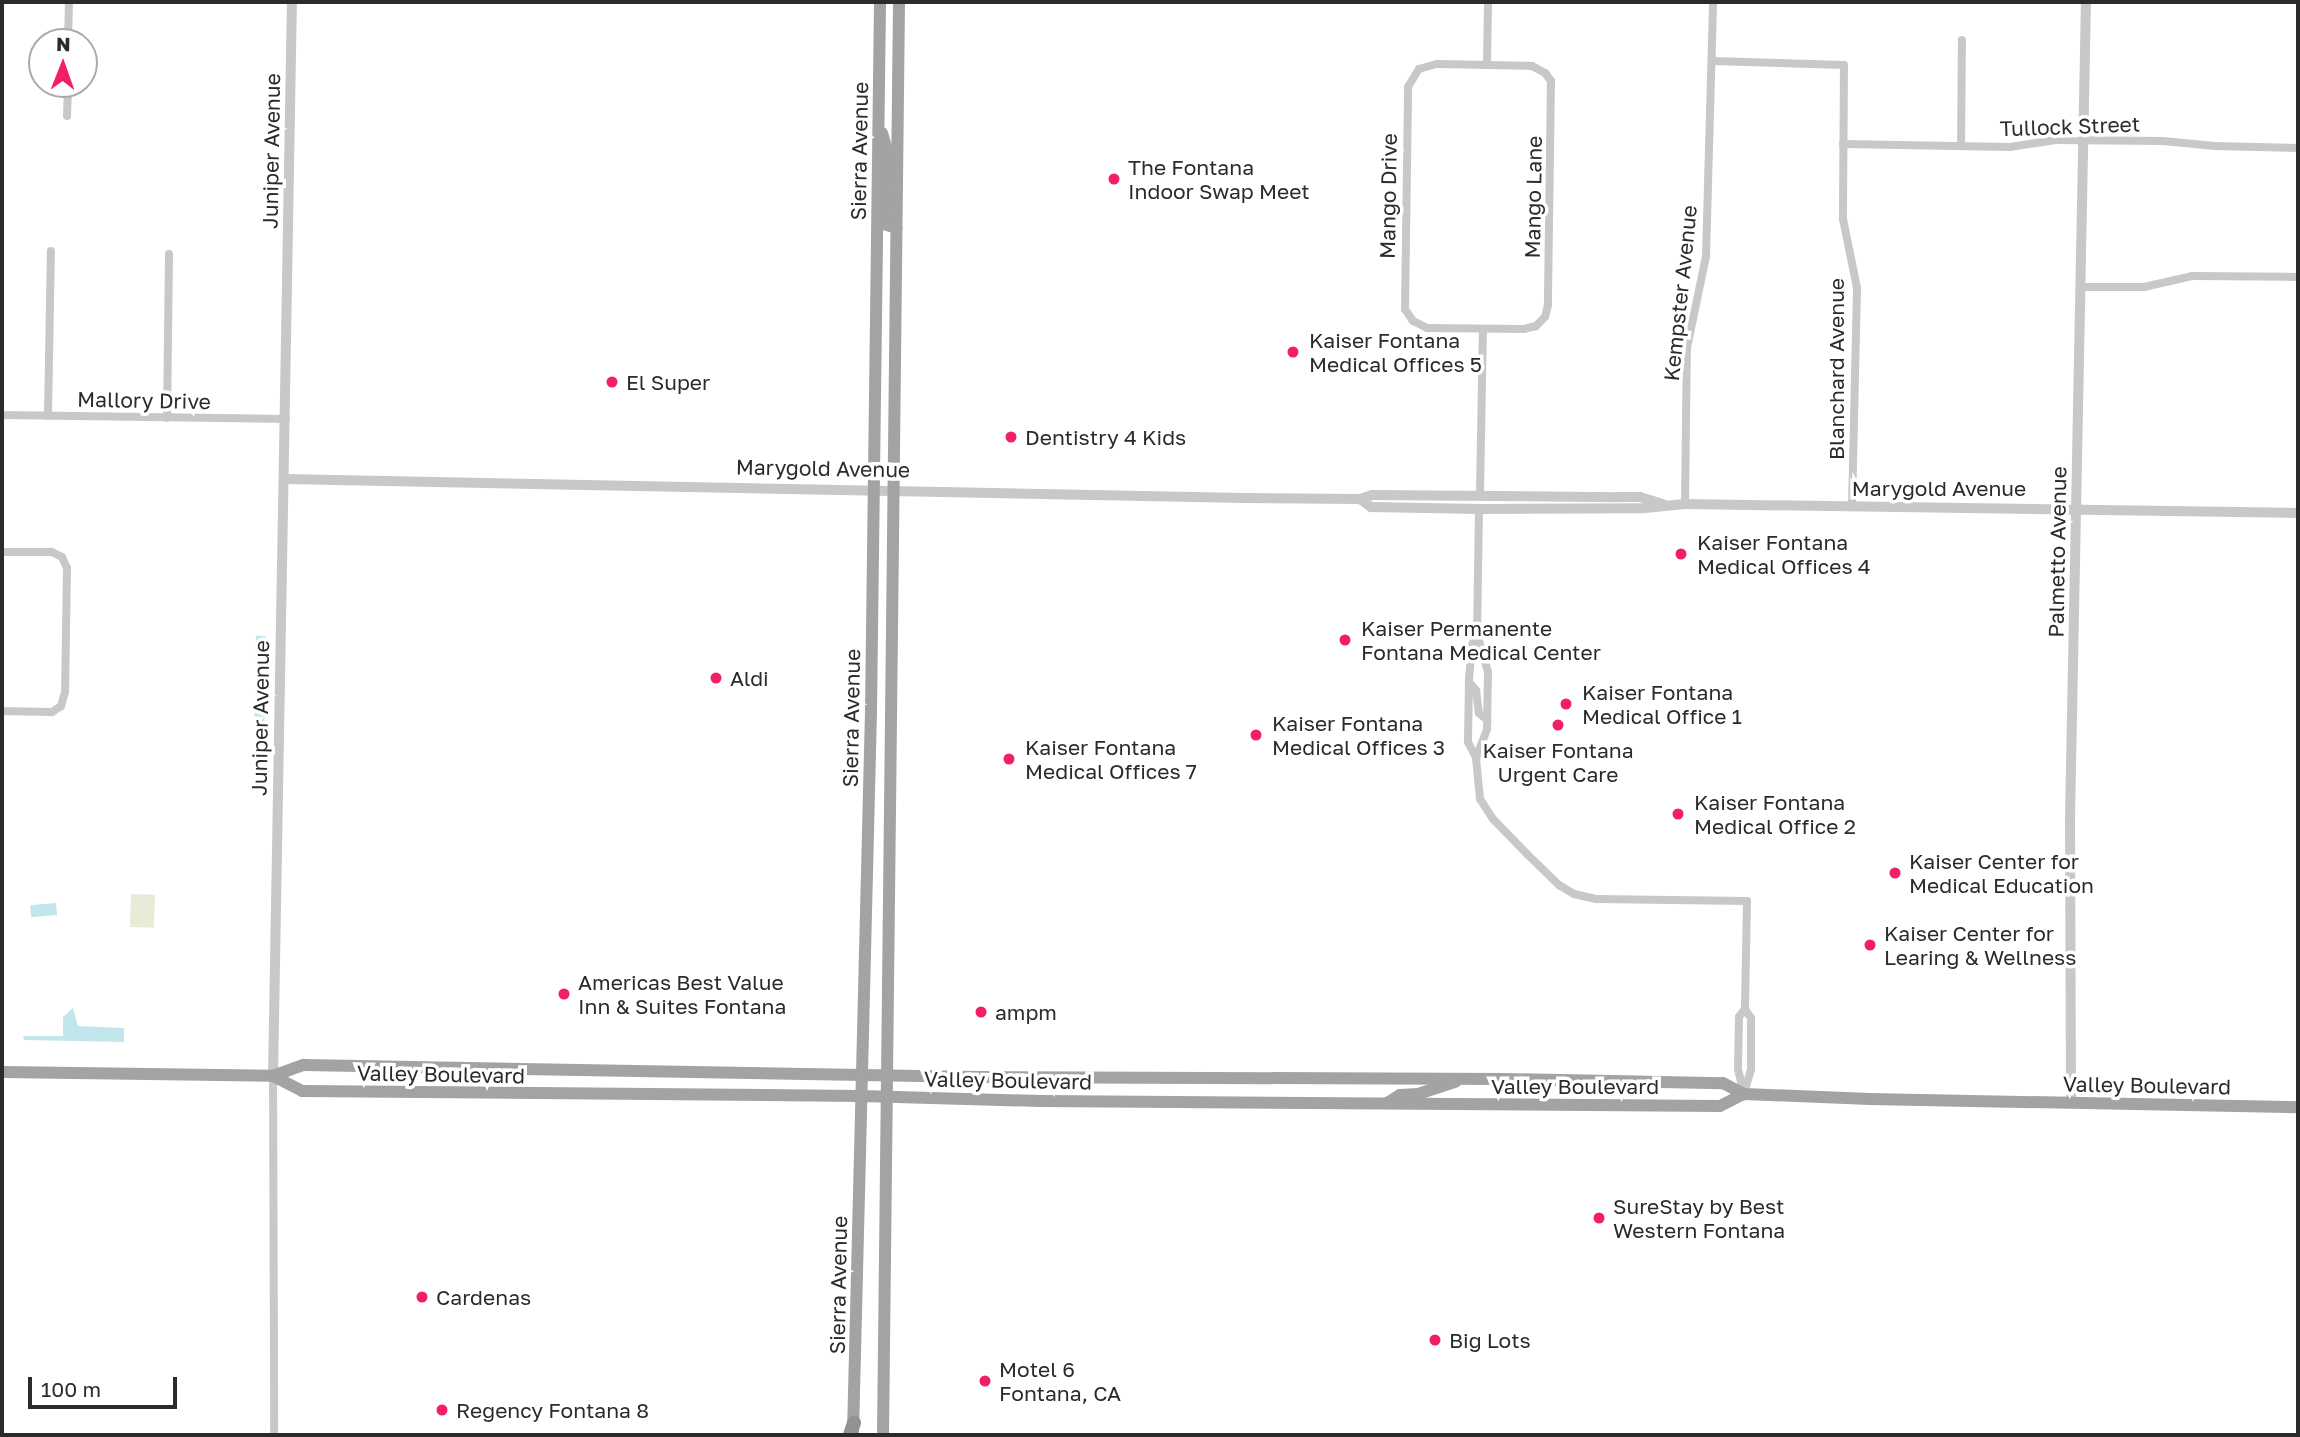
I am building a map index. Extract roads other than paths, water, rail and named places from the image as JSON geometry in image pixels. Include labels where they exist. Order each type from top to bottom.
[{"type":"main road","name":"Sierra Avenue","points":[[852,1431],[874,488],[880,2]]},
{"type":"main road","name":"Sierra Avenue","points":[[883,1435],[899,2]]},
{"type":"main road","points":[[878,123],[887,151],[887,225],[897,228]]},
{"type":"main road","name":"Valley Boulevard","points":[[2,1072],[273,1076],[304,1065],[886,1076],[1466,1079],[1723,1083],[1744,1094],[2298,1107]]},
{"type":"main road","name":"Valley Boulevard","points":[[273,1076],[302,1091],[1720,1106],[1744,1094]]},
{"type":"main road","points":[[1386,1104],[1400,1095],[1418,1094],[1466,1079]]},
{"type":"street","points":[[68,28],[69,2]]},
{"type":"street","name":"Juniper Avenue","points":[[274,1435],[273,1076],[292,2]]},
{"type":"street","points":[[1487,65],[1488,2]]},
{"type":"street","name":"Kempster Avenue","points":[[1685,504],[1687,348],[1706,256],[1713,2]]},
{"type":"street","name":"Palmetto Avenue","points":[[2071,1103],[2070,818],[2086,2]]},
{"type":"street","points":[[1961,146],[1962,40]]},
{"type":"street","name":"Blanchard Avenue","points":[[1712,61],[1844,65],[1844,228],[1857,288],[1852,506]]},
{"type":"street","name":"Mango Drive","points":[[1483,328],[1427,328],[1413,321],[1405,309],[1404,250],[1409,82],[1415,72],[1427,66],[1487,65]]},
{"type":"street","name":"Mango Lane","points":[[1483,328],[1533,327],[1540,324],[1547,311],[1552,99],[1551,81],[1538,68],[1487,65]]},
{"type":"street","points":[[67,116],[68,98]]},
{"type":"street","name":"Tullock Street","points":[[1843,144],[2010,147],[2045,141],[2084,140],[2298,148]]},
{"type":"street","points":[[48,416],[51,251]]},
{"type":"street","points":[[167,418],[169,254]]},
{"type":"street","points":[[2082,287],[2144,287],[2192,276],[2298,277]]},
{"type":"street","points":[[1480,495],[1483,328]]},
{"type":"street","name":"Mallory Drive","points":[[2,415],[286,419]]},
{"type":"street","name":"Marygold Avenue","points":[[285,479],[1360,499],[1372,495],[1618,496],[1640,497],[1662,504]]},
{"type":"street","points":[[1360,499],[1447,501],[1479,509],[1505,501],[1595,503],[1618,496]]},
{"type":"street","name":"Marygold Avenue","points":[[1479,509],[1645,508],[1662,504],[1685,504],[2298,513]]},
{"type":"street","points":[[1476,758],[1484,743],[1488,720],[1488,672],[1477,633],[1479,509]]},
{"type":"street","points":[[2,552],[52,552],[62,557],[67,568],[65,692],[61,706],[52,712],[2,711]]},
{"type":"street","points":[[1477,633],[1472,645],[1468,742],[1476,758],[1477,788],[1486,809],[1527,854],[1559,885],[1574,894],[1596,899],[1747,901],[1745,1009],[1751,1018],[1751,1069],[1744,1094]]},
{"type":"street","points":[[1469,682],[1476,690],[1479,713],[1488,720]]},
{"type":"street","points":[[1744,1094],[1738,1065],[1739,1017],[1745,1009]]},
{"type":"water","points":[[256,636],[266,636],[264,730],[254,730]]},
{"type":"water","points":[[56,903],[57,915],[31,917],[30,905]]},
{"type":"water","points":[[73,1008],[78,1026],[124,1028],[124,1042],[24,1040],[23,1036],[63,1036],[63,1017]]},
{"type":"place","name":"The Fontana Indoor Swap Meet","points":[[1114,179]]},
{"type":"place","name":"Kaiser Fontana Medical Offices 5","points":[[1293,352]]},
{"type":"place","name":"El Super","points":[[612,382]]},
{"type":"place","name":"Dentistry 4 Kids","points":[[1011,437]]},
{"type":"place","name":"Kaiser Fontana Medical Offices 4","points":[[1681,554]]},
{"type":"place","name":"Kaiser Permanente Fontana Medical Center","points":[[1345,640]]},
{"type":"place","name":"Aldi","points":[[716,678]]},
{"type":"place","name":"Kaiser Fontana Medical Office 1","points":[[1566,704]]},
{"type":"place","name":"Kaiser Fontana Urgent Care","points":[[1558,725]]},
{"type":"place","name":"Kaiser Fontana Medical Offices 3","points":[[1256,735]]},
{"type":"place","name":"Kaiser Fontana Medical Offices 7","points":[[1009,759]]},
{"type":"place","name":"Kaiser Fontana Medical Office 2","points":[[1678,814]]},
{"type":"place","name":"Kaiser Center for Medical Education","points":[[1895,873]]},
{"type":"place","name":"Kaiser Center for Learing & Wellness","points":[[1870,945]]},
{"type":"place","name":"Americas Best Value Inn & Suites Fontana","points":[[564,994]]},
{"type":"place","name":"ampm","points":[[981,1012]]},
{"type":"place","name":"SureStay by Best Western Fontana","points":[[1599,1218]]},
{"type":"place","name":"Cardenas","points":[[422,1297]]},
{"type":"place","name":"Big Lots","points":[[1435,1340]]},
{"type":"place","name":"Motel 6 Fontana, CA","points":[[985,1381]]},
{"type":"place","name":"Regency Fontana 8","points":[[442,1410]]}]
